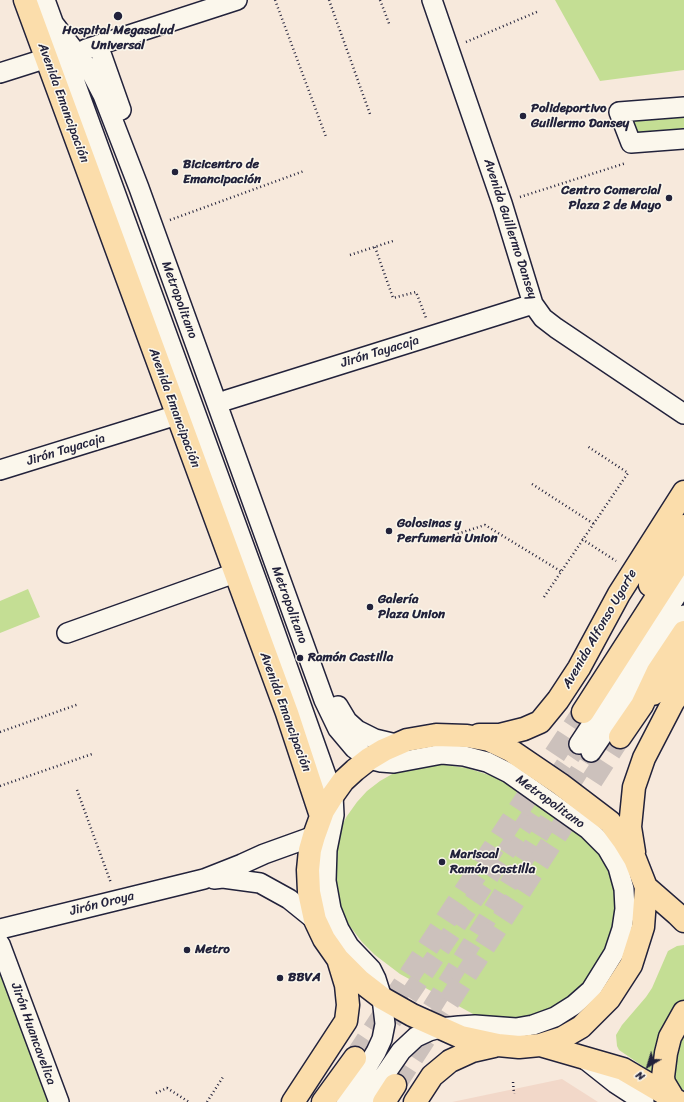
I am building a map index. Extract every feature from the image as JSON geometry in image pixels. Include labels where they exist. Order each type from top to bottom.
[{"type":"main road","name":"Avenida Emancipación","points":[[25,0],[62,54],[100,202],[287,713],[317,826]]},
{"type":"main road","name":"Avenida Alfonso Ugarte","points":[[467,736],[500,734],[524,729],[540,722],[558,700],[580,668],[619,594],[684,492]]},
{"type":"main road","points":[[603,680],[664,556],[684,526]]},
{"type":"main road","name":"Avenida Alfonso Ugarte","points":[[583,712],[684,555]]},
{"type":"main road","points":[[620,737],[642,705],[658,670],[684,632]]},
{"type":"main road","points":[[642,705],[679,669],[684,662]]},
{"type":"main road","points":[[635,859],[630,827],[634,787],[644,758],[684,686]]},
{"type":"main road","points":[[436,735],[467,736],[489,740],[510,750],[560,784],[610,822],[624,841],[635,859],[646,887],[643,927],[631,965],[609,999],[581,1027],[562,1038],[540,1045],[519,1047],[498,1045],[461,1037],[412,1015],[382,998],[360,981],[338,959],[324,939],[315,920],[309,892],[308,870],[317,826],[332,795],[343,782],[369,759],[396,744],[407,740],[436,735]]},
{"type":"main road","points":[[646,887],[682,917]]},
{"type":"main road","points":[[293,1102],[346,1021],[348,1005],[346,984],[338,959]]},
{"type":"main road","points":[[676,1100],[664,1083],[663,1077],[670,1037],[684,1012]]},
{"type":"main road","points":[[415,1102],[432,1076],[450,1060],[498,1045]]},
{"type":"main road","points":[[540,1045],[623,1069],[676,1100]]},
{"type":"main road","points":[[323,1102],[356,1058]]},
{"type":"street","name":"Metropolitano","points":[[45,0],[54,24],[62,54],[259,587],[332,795],[334,815],[327,850],[326,881],[331,908],[339,929],[349,946],[371,968],[382,998],[385,1024],[382,1039],[376,1052],[346,1102]]},
{"type":"street","points":[[0,73],[62,54],[98,45],[237,0]]},
{"type":"street","name":"Avenida Guillermo Dansey","points":[[432,0],[502,203],[533,304],[543,318],[556,328],[684,414]]},
{"type":"street","points":[[98,45],[340,711],[348,721],[362,733],[396,744]]},
{"type":"street","name":"Metropolitano","points":[[62,54],[91,72],[103,95],[136,181],[330,714],[338,729],[354,748],[369,759],[394,763],[442,754],[464,756],[487,762],[509,772],[588,829],[607,848],[618,867],[624,889],[625,909],[622,929],[614,953],[591,990],[574,1005],[555,1017],[533,1025],[516,1028],[475,1025],[440,1028],[416,1037],[401,1051],[366,1102]]},
{"type":"street","points":[[684,107],[619,112],[631,143],[684,139]]},
{"type":"street","name":"Jirón Tayacaja","points":[[227,400],[533,304]]},
{"type":"street","name":"Jirón Tayacaja","points":[[0,470],[177,415]]},
{"type":"street","points":[[67,633],[235,573]]},
{"type":"street","points":[[684,584],[585,748],[684,615]]},
{"type":"street","name":"Jirón Oroya","points":[[0,929],[204,879],[264,854],[317,826]]},
{"type":"street","name":"Jirón Oroya","points":[[204,879],[223,878],[260,883],[289,899],[315,920]]},
{"type":"street","name":"Jirón Huancavelica","points":[[0,944],[58,1102]]},
{"type":"street","points":[[583,1058],[615,1083],[644,1102]]},
{"type":"path","points":[[275,0],[326,137]]},
{"type":"path","points":[[330,0],[370,114]]},
{"type":"path","points":[[380,0],[390,26]]},
{"type":"path","points":[[449,48],[539,11]]},
{"type":"path","points":[[502,203],[626,163]]},
{"type":"path","points":[[163,223],[304,171]]},
{"type":"path","points":[[350,255],[393,242]]},
{"type":"path","points":[[375,247],[393,298],[416,292],[433,336]]},
{"type":"path","points":[[544,597],[628,473],[587,446]]},
{"type":"path","points":[[532,484],[594,524]]},
{"type":"path","points":[[454,536],[485,525],[562,572]]},
{"type":"path","points":[[582,540],[633,572]]},
{"type":"path","points":[[0,732],[78,704]]},
{"type":"path","points":[[0,786],[92,754]]},
{"type":"path","points":[[77,790],[117,900]]},
{"type":"path","points":[[207,1102],[223,1077]]},
{"type":"path","points":[[513,1082],[514,1094]]},
{"type":"path","points":[[156,1093],[167,1088],[189,1102]]},
{"type":"shaded area","points":[[562,1079],[598,1102],[452,1102]]},
{"type":"green space","points":[[555,0],[684,0],[684,70],[600,81]]},
{"type":"green space","points":[[684,115],[684,132],[639,135],[631,119]]},
{"type":"green space","points":[[28,589],[40,617],[0,633],[0,601]]},
{"type":"green space","points":[[427,764],[467,768],[492,776],[519,791],[571,828],[599,853],[608,871],[614,889],[614,922],[605,955],[587,985],[554,1011],[518,1022],[484,1020],[400,974],[375,955],[362,942],[349,925],[340,906],[331,876],[340,829],[357,802],[367,791],[380,781],[394,773],[413,766]]},
{"type":"green space","points":[[684,945],[684,1000],[671,1020],[655,1069],[650,1071],[619,1050],[616,1035],[622,1025],[652,988],[668,951],[677,946]]},
{"type":"green space","points":[[0,973],[48,1102],[0,1102]]},
{"type":"green space","points":[[684,1026],[684,1091],[674,1084],[671,1077]]},
{"type":"tunnel","points":[[355,1058],[583,712]]},
{"type":"tunnel","points":[[395,1085],[620,737]]},
{"type":"tunnel","points":[[392,1021],[579,744]]},
{"type":"tunnel","points":[[416,1033],[591,752]]},
{"type":"place","name":"Hospital Megasalud Universal","points":[[118,16]]},
{"type":"place","name":"Polideportivo Guillermo Dansey","points":[[523,116]]},
{"type":"place","name":"Bicicentro de Emancipación","points":[[175,172]]},
{"type":"place","name":"Centro Comercial Plaza 2 de Mayo","points":[[669,198]]},
{"type":"place","name":"Golosinas y Perfumeria Union","points":[[389,531]]},
{"type":"place","name":"Galería Plaza Union","points":[[370,607]]},
{"type":"place","name":"Ramón Castilla","points":[[300,658]]},
{"type":"place","name":"Mariscal Ramón Castilla","points":[[442,862]]},
{"type":"place","name":"Metro","points":[[187,950]]},
{"type":"place","name":"BBVA","points":[[280,978]]}]
